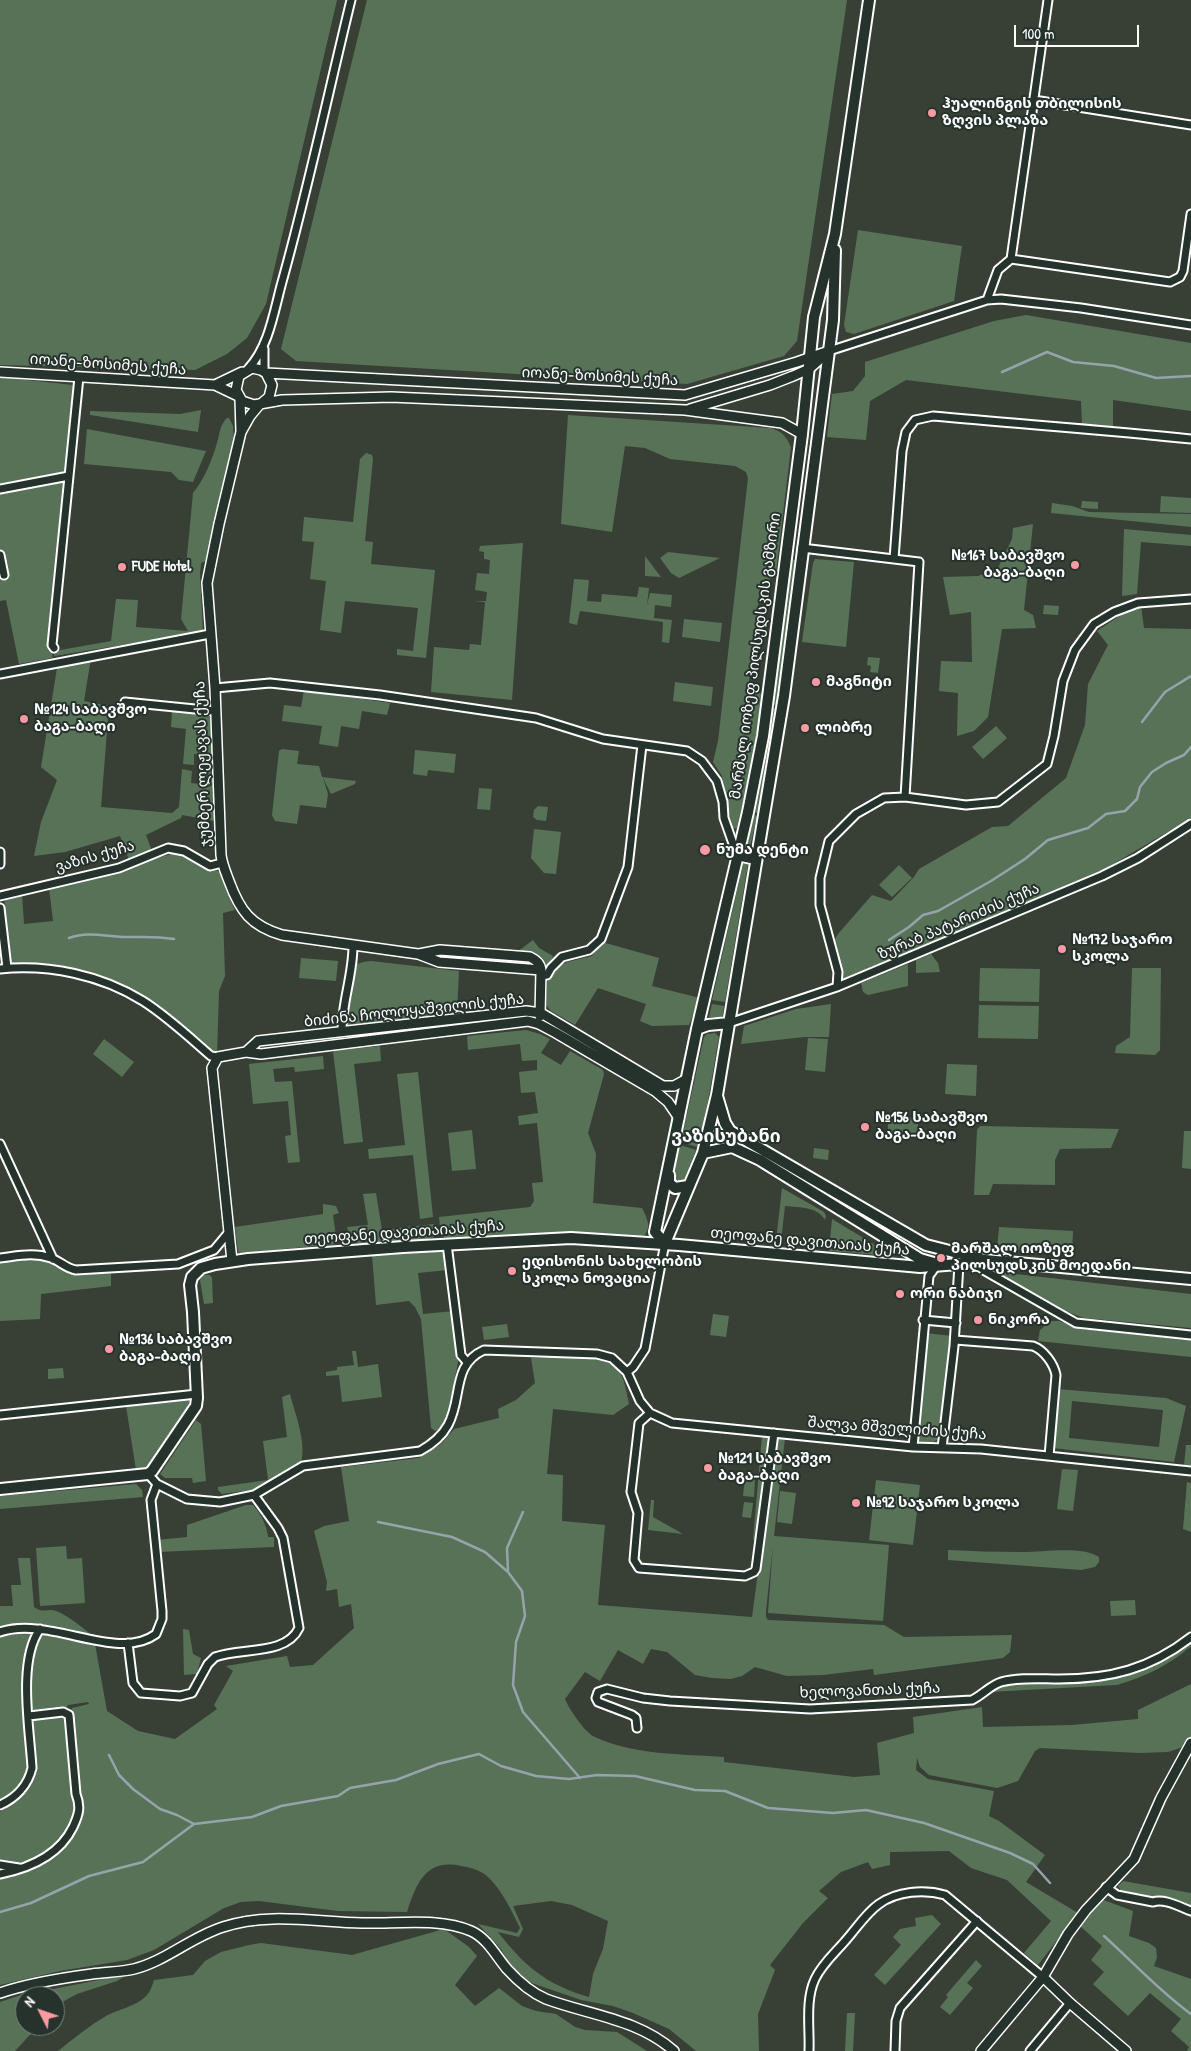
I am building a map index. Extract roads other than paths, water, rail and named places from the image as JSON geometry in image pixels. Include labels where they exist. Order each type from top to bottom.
[{"type":"main road","name":"მარშალ იოზეფ პილსუდსკის გამზირი","points":[[835,234],[835,293],[829,351],[784,696],[717,1095],[703,1153],[665,1243],[655,1232],[698,1029],[748,812],[762,736],[802,434],[814,317],[835,234],[869,0]]},
{"type":"main road","points":[[787,546],[802,548]]},
{"type":"main road","points":[[737,855],[756,859]]},
{"type":"main road","points":[[698,1029],[708,1025],[729,1023]]},
{"type":"main road","name":"მარშალ იოზეფ პილსუდსკის გამზირი","points":[[717,1095],[724,1123],[730,1130],[926,1245],[942,1250]]},
{"type":"main road","points":[[703,1153],[732,1147],[766,1165],[920,1259],[939,1264]]},
{"type":"main road","points":[[668,1169],[669,1183],[675,1188],[688,1186]]},
{"type":"main road","name":"თეოფანე დავითაიას ქუჩა","points":[[197,1394],[190,1284],[192,1277],[200,1268],[232,1261],[447,1244],[570,1238],[665,1243],[920,1267],[985,1260]]},
{"type":"main road","points":[[939,1264],[934,1253],[942,1250]]},
{"type":"main road","name":"თეოფანე დავითაიას ქუჩა","points":[[942,1250],[985,1260],[1191,1279]]},
{"type":"main road","points":[[0,1489],[148,1474],[157,1464],[196,1406],[197,1394]]},
{"type":"street","points":[[265,341],[265,372],[272,385],[269,397],[262,403],[248,404],[239,397],[236,385],[245,371],[257,360],[265,341],[292,247],[351,0]]},
{"type":"street","points":[[987,300],[998,270],[1011,258],[1048,0]]},
{"type":"street","points":[[1034,100],[1191,125]]},
{"type":"street","points":[[1011,258],[1170,282],[1180,277],[1183,271],[1191,214]]},
{"type":"street","points":[[829,351],[987,300],[1001,299],[1081,308],[1191,325]]},
{"type":"street","name":"იოანე-ზოსიმეს ქუჩა","points":[[265,372],[685,396],[829,351]]},
{"type":"street","name":"იოანე-ზოსიმეს ქუჩა","points":[[685,410],[770,385],[809,369],[829,351]]},
{"type":"street","points":[[245,371],[256,368],[265,372]]},
{"type":"street","name":"იოანე-ზოსიმეს ქუჩა","points":[[215,385],[245,371]]},
{"type":"street","name":"იოანე-ზოსიმეს ქუჩა","points":[[0,372],[215,385],[239,397]]},
{"type":"street","points":[[54,648],[52,645],[79,377]]},
{"type":"street","points":[[674,410],[678,403],[675,395]]},
{"type":"street","name":"ჯუმბერ ლეჟავას ქუჩა","points":[[239,397],[241,432]]},
{"type":"street","name":"იოანე-ზოსიმეს ქუჩა","points":[[262,403],[302,399],[391,397],[685,410],[782,423],[802,434]]},
{"type":"street","name":"ჯუმბერ ლეჟავას ქუჩა","points":[[262,403],[250,416],[241,432],[207,583],[215,688],[222,862],[237,902],[257,924],[268,931],[282,935],[418,954],[439,962],[541,973]]},
{"type":"street","points":[[894,559],[902,451],[906,432],[914,420],[933,416],[1107,430],[1191,439]]},
{"type":"street","points":[[0,489],[69,476]]},
{"type":"street","points":[[802,548],[919,562],[905,797]]},
{"type":"street","points":[[0,555],[4,575]]},
{"type":"street","points":[[837,988],[838,972],[820,904],[820,878],[830,841],[856,814],[884,798],[905,797],[966,805],[998,802],[1047,764],[1054,736],[1063,681],[1075,650],[1094,624],[1114,612],[1138,603],[1191,599]]},
{"type":"street","points":[[0,674],[210,634]]},
{"type":"street","points":[[215,688],[270,683],[380,694],[536,718],[603,739],[682,750],[695,755],[702,761],[717,781],[723,802],[724,818],[737,855]]},
{"type":"street","points":[[125,702],[216,711]]},
{"type":"street","points":[[539,1024],[541,1013],[541,973],[547,975],[562,957],[589,950],[601,939],[628,867],[642,745]]},
{"type":"street","name":"ზურაბ პატარიძის ქუჩა","points":[[729,1023],[837,988],[1102,876],[1138,858],[1191,824]]},
{"type":"street","name":"ვაზის ქუჩა","points":[[0,896],[110,871],[168,848],[184,851],[210,866],[222,862]]},
{"type":"street","points":[[0,852],[0,864]]},
{"type":"street","points":[[0,908],[4,968],[44,968],[72,973],[108,984],[141,1000],[160,1013],[211,1056],[218,1057],[212,1068],[232,1261]]},
{"type":"street","points":[[352,1043],[342,1018],[353,962],[353,946]]},
{"type":"street","name":"ბიძინა ჩოლოყაშვილის ქუჩა","points":[[246,1052],[258,1041],[526,1012],[541,1013],[663,1086],[674,1086],[687,1079]]},
{"type":"street","points":[[456,1019],[458,1030]]},
{"type":"street","name":"ბიძინა ჩოლოყაშვილის ქუჩა","points":[[218,1057],[246,1052],[261,1054],[528,1021],[539,1024],[655,1091],[663,1097],[679,1118]]},
{"type":"street","points":[[404,1025],[404,1037]]},
{"type":"street","points":[[0,1144],[53,1259]]},
{"type":"street","points":[[0,1258],[34,1253],[53,1259],[66,1268],[76,1270],[178,1264],[214,1250],[229,1232]]},
{"type":"street","points":[[627,1372],[633,1367],[645,1349],[665,1243]]},
{"type":"street","points":[[447,1244],[461,1355],[467,1362]]},
{"type":"street","points":[[971,1263],[1076,1323],[1191,1335]]},
{"type":"street","points":[[913,1447],[923,1320],[929,1276],[939,1264]]},
{"type":"street","points":[[942,1448],[955,1340],[959,1264]]},
{"type":"street","points":[[923,1320],[956,1323]]},
{"type":"street","points":[[955,1340],[1033,1346],[1042,1351],[1055,1369],[1056,1375],[1049,1456]]},
{"type":"street","points":[[148,1474],[157,1484],[187,1499],[220,1502],[254,1495],[303,1466],[420,1451],[429,1446],[448,1425],[463,1369],[474,1355],[484,1350],[597,1354],[612,1358],[627,1372],[640,1401],[650,1413],[639,1423],[631,1492],[638,1513],[634,1560],[640,1568],[745,1576],[754,1572],[756,1568],[774,1433]]},
{"type":"street","points":[[0,1415],[197,1394]]},
{"type":"street","name":"შალვა მშველიძის ქუჩა","points":[[650,1413],[672,1423],[913,1447],[981,1449],[1191,1471]]},
{"type":"street","points":[[0,1632],[18,1628],[40,1629],[96,1641],[128,1643],[152,1637],[156,1634],[162,1619],[151,1500],[157,1484]]},
{"type":"street","points":[[128,1643],[133,1683],[137,1690],[147,1695],[180,1696],[192,1693],[208,1664],[215,1657],[284,1644],[296,1636],[299,1628],[283,1538],[254,1495]]},
{"type":"street","points":[[0,1805],[19,1793],[30,1776],[32,1768],[27,1683],[30,1651],[40,1629]]},
{"type":"street","name":"ხელოვანთას ქუჩა","points":[[637,1728],[636,1718],[632,1715],[598,1702],[596,1698],[598,1692],[607,1689],[643,1698],[670,1701],[810,1709],[972,1700],[983,1695],[998,1683],[1012,1679],[1086,1679],[1119,1674],[1171,1653],[1191,1637]]},
{"type":"street","points":[[0,1874],[42,1860],[60,1847],[71,1831],[80,1805],[76,1794],[69,1715],[63,1712],[29,1716]]},
{"type":"street","points":[[981,2051],[1043,1977],[1068,1934],[1106,1887],[1134,1859],[1161,1798],[1191,1743]]},
{"type":"street","points":[[0,1865],[20,1868]]},
{"type":"street","points":[[1106,1887],[1117,1895],[1153,1902],[1163,1902],[1191,1911]]},
{"type":"street","points":[[809,2051],[810,2000],[814,1980],[825,1963],[878,1904],[890,1897],[934,1892],[945,1895],[977,1921],[1126,2051]]},
{"type":"street","points":[[0,1993],[18,1987],[89,1974],[134,1969],[159,1960],[207,1932],[241,1922],[273,1919],[362,1923],[438,1923],[472,1931],[485,1941],[508,1970],[524,1985],[544,1998],[624,2022],[648,2034],[674,2051]]},
{"type":"street","points":[[895,2051],[896,2021],[900,2008],[977,1921]]},
{"type":"street","points":[[1030,2051],[1070,2003]]},
{"type":"waterway","points":[[1002,372],[1047,352],[1073,362],[1114,366],[1156,378],[1191,376]]},
{"type":"waterway","points":[[1142,722],[1165,692],[1191,676]]},
{"type":"waterway","points":[[889,940],[923,915],[938,911],[991,881],[1025,859],[1048,840],[1088,828],[1106,814],[1125,811],[1137,799],[1140,787],[1152,772],[1184,755],[1191,747]]},
{"type":"waterway","points":[[69,938],[91,935],[174,939]]},
{"type":"waterway","points":[[508,1572],[507,1548],[523,1512]]},
{"type":"waterway","points":[[378,1522],[452,1537],[485,1552],[508,1572],[522,1591],[525,1616],[516,1642],[513,1685],[523,1712],[580,1778]]},
{"type":"waterway","points":[[0,1912],[31,1903],[89,1876],[143,1862],[194,1824],[252,1817],[281,1806],[338,1796],[350,1788],[396,1780],[438,1764],[479,1754],[501,1766],[536,1776],[569,1779],[597,1775],[635,1776],[695,1790],[725,1791],[768,1808],[833,1813],[866,1810],[924,1823],[1010,1853],[1033,1864],[1050,1883]]},
{"type":"waterway","points":[[109,1755],[119,1775],[133,1789],[160,1809],[194,1824]]},
{"type":"waterway","points":[[1104,1936],[1157,1986],[1191,2014]]},
{"type":"place","name":"ჰუალინგის თბილისის ზღვის პლაზა","points":[[932,113]]},
{"type":"place","name":"№167 საბავშვო ბაგა-ბაღი","points":[[1075,565]]},
{"type":"place","name":"FUDE Hotel","points":[[122,567]]},
{"type":"place","name":"მაგნიტი","points":[[816,682]]},
{"type":"place","name":"№124 საბავშვო ბაგა-ბაღი","points":[[24,719]]},
{"type":"place","name":"ლიბრე","points":[[805,728]]},
{"type":"place","name":"ნუმა დენტი","points":[[705,850]]},
{"type":"place","name":"№172 საჯარო სკოლა","points":[[1062,949]]},
{"type":"place","name":"№156 საბავშვო ბაგა-ბაღი","points":[[865,1127]]},
{"type":"place","name":"მარშალ იოზეფ პილსუდსკის მოედანი","points":[[941,1258]]},
{"type":"place","name":"ედისონის სახელობის სკოლა ნოვაცია","points":[[512,1271]]},
{"type":"place","name":"ორი ნაბიჯი","points":[[900,1294]]},
{"type":"place","name":"ნიკორა","points":[[978,1320]]},
{"type":"place","name":"№136 საბავშვო ბაგა-ბაღი","points":[[109,1349]]},
{"type":"place","name":"№121 საბავშვო ბაგა-ბაღი","points":[[708,1468]]},
{"type":"place","name":"№92 საჯარო სკოლა","points":[[856,1503]]},
{"type":"district","name":"ვაზისუბანი","points":[[726,1137]]}]
